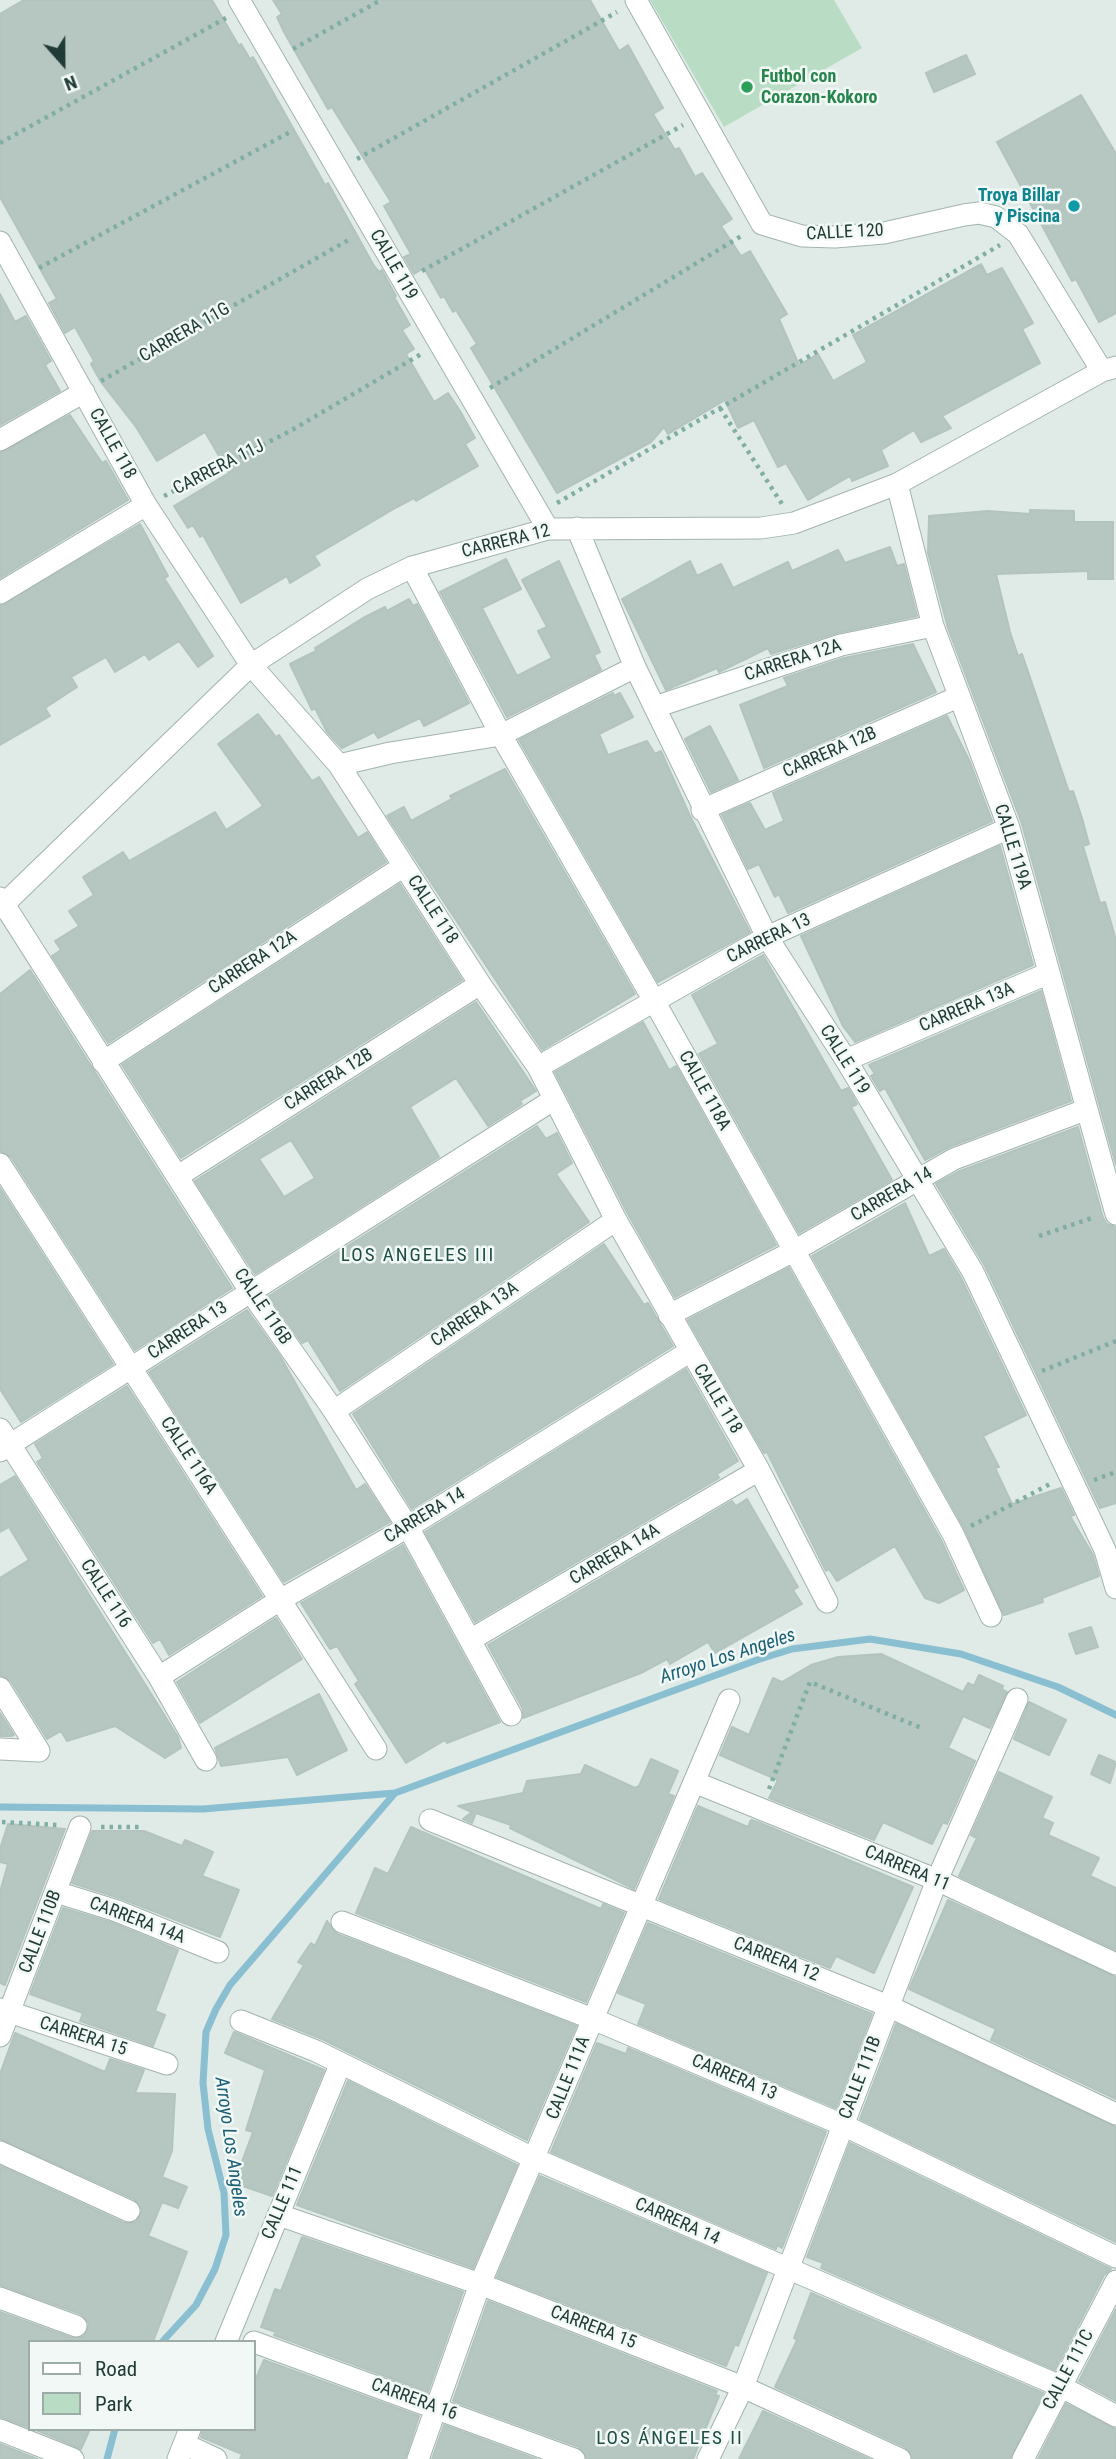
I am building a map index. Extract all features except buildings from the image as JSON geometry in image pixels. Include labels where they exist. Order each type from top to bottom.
[{"type":"street","points":[[636,1],[762,224]]},
{"type":"street","name":"CALLE 119","points":[[241,4],[543,521]]},
{"type":"street","name":"CALLE 120","points":[[762,224],[802,236],[835,237],[884,233],[979,213],[996,217],[1018,234],[1109,369]]},
{"type":"street","name":"CALLE 118","points":[[0,242],[146,505],[251,665],[339,765],[480,984],[538,1067],[615,1220],[759,1469],[827,1602]]},
{"type":"street","name":"CARRERA 12","points":[[1,903],[251,665],[367,589],[412,567],[543,521],[578,528],[761,528],[794,523],[897,484],[1109,369]]},
{"type":"street","points":[[0,440],[84,392]]},
{"type":"street","name":"CALLE 119A","points":[[897,484],[933,626],[1009,828],[1115,1212]]},
{"type":"street","points":[[0,593],[146,505]]},
{"type":"street","name":"CALLE 119","points":[[578,528],[635,667],[702,810],[767,937],[846,1060],[972,1272],[1105,1550],[1116,1588]]},
{"type":"street","name":"CALLE 118A","points":[[412,567],[502,735],[953,1534],[991,1616]]},
{"type":"street","name":"CARRERA 12A","points":[[655,708],[841,645],[933,626]]},
{"type":"street","points":[[339,765],[390,753],[502,735],[635,667]]},
{"type":"street","name":"CARRERA 12B","points":[[702,810],[958,697]]},
{"type":"street","name":"CARRERA 13","points":[[538,1067],[653,999],[767,937],[1009,828]]},
{"type":"street","name":"CARRERA 12A","points":[[103,1062],[404,866]]},
{"type":"street","name":"CALLE 116B","points":[[1,903],[250,1291],[334,1411],[408,1527],[511,1716]]},
{"type":"street","name":"CARRERA 13A","points":[[846,1060],[1049,973]]},
{"type":"street","name":"CARRERA 12B","points":[[178,1176],[480,984]]},
{"type":"street","name":"CARRERA 13","points":[[3,1442],[131,1367],[553,1100]]},
{"type":"street","name":"CARRERA 14","points":[[669,1315],[792,1252],[954,1159],[1085,1110]]},
{"type":"street","name":"CALLE 116A","points":[[0,1164],[376,1749]]},
{"type":"street","name":"CARRERA 13A","points":[[334,1411],[615,1220]]},
{"type":"street","name":"CARRERA 14","points":[[159,1677],[281,1600],[408,1527],[689,1352]]},
{"type":"street","name":"CALLE 116","points":[[3,1442],[159,1677],[206,1760]]},
{"type":"street","name":"CARRERA 14A","points":[[470,1640],[759,1469]]},
{"type":"street","points":[[0,1688],[40,1751],[0,1749]]},
{"type":"street","name":"CALLE 111B","points":[[708,2459],[743,2387],[937,1880],[1017,1699]]},
{"type":"street","name":"CALLE 111A","points":[[418,2459],[480,2284],[536,2159],[729,1700]]},
{"type":"street","name":"CARRERA 11","points":[[694,1782],[937,1880],[1116,1964]]},
{"type":"street","name":"CARRERA 12","points":[[430,1820],[888,2006],[1116,2114]]},
{"type":"street","name":"CALLE 110B","points":[[0,2036],[5,2011],[56,1892],[80,1827]]},
{"type":"street","name":"CARRERA 14A","points":[[56,1892],[117,1911],[218,1952]]},
{"type":"street","name":"CARRERA 13","points":[[342,1922],[593,2019],[843,2125],[1116,2257]]},
{"type":"street","name":"CARRERA 15","points":[[5,2011],[167,2064]]},
{"type":"street","name":"CARRERA 14","points":[[241,2021],[316,2051],[536,2159],[786,2270],[1060,2386],[1116,2416]]},
{"type":"street","name":"CALLE 111","points":[[227,2338],[340,2065]]},
{"type":"street","points":[[0,2152],[129,2211]]},
{"type":"street","name":"CARRERA 15","points":[[279,2215],[480,2284],[743,2387],[900,2459]]},
{"type":"street","name":"CALLE 111C","points":[[1023,2459],[1116,2281]]},
{"type":"street","points":[[0,2298],[76,2326]]},
{"type":"street","name":"CARRERA 16","points":[[256,2343],[574,2459]]},
{"type":"street","points":[[0,2430],[73,2459]]},
{"type":"street","points":[[184,2444],[216,2459]]},
{"type":"path","points":[[273,60],[381,0]]},
{"type":"path","points":[[338,170],[636,1]]},
{"type":"path","points":[[0,143],[241,4]]},
{"type":"path","points":[[403,282],[701,115]]},
{"type":"path","points":[[20,278],[310,122]]},
{"type":"path","points":[[471,400],[762,224]]},
{"type":"path","name":"CARRERA 11G","points":[[84,392],[371,227]]},
{"type":"path","points":[[543,521],[720,408],[1018,234]]},
{"type":"path","name":"CARRERA 11J","points":[[146,505],[292,430],[439,344]]},
{"type":"path","points":[[720,408],[794,523]]},
{"type":"path","points":[[1039,1236],[1115,1212]]},
{"type":"path","points":[[1024,1380],[1116,1341]]},
{"type":"path","points":[[953,1534],[1070,1475]]},
{"type":"path","points":[[761,1809],[810,1682],[924,1729]]},
{"type":"green space","name":"Futbol con Corazon-Kokoro","points":[[650,0],[834,0],[862,48],[724,127]]},
{"type":"waterway","name":"Arroyo Los Angeles","points":[[0,1807],[203,1809],[395,1793],[757,1660],[792,1649],[870,1639],[961,1654],[1058,1687],[1116,1715]]},
{"type":"waterway","name":"Arroyo Los Angeles","points":[[164,2340],[196,2305],[215,2269],[226,2235],[224,2193],[208,2129],[203,2083],[206,2032],[230,1985],[395,1793]]},
{"type":"waterway","name":"Arroyo Los Angeles","points":[[107,2459],[114,2431]]},
{"type":"place","name":"Futbol con Corazon-Kokoro","points":[[747,87]]},
{"type":"place","name":"Troya Billar y Piscina","points":[[1074,206]]},
{"type":"district","name":"LOS ANGELES III","points":[[418,1256]]},
{"type":"district","name":"LOS ÁNGELES II","points":[[670,2439]]}]
